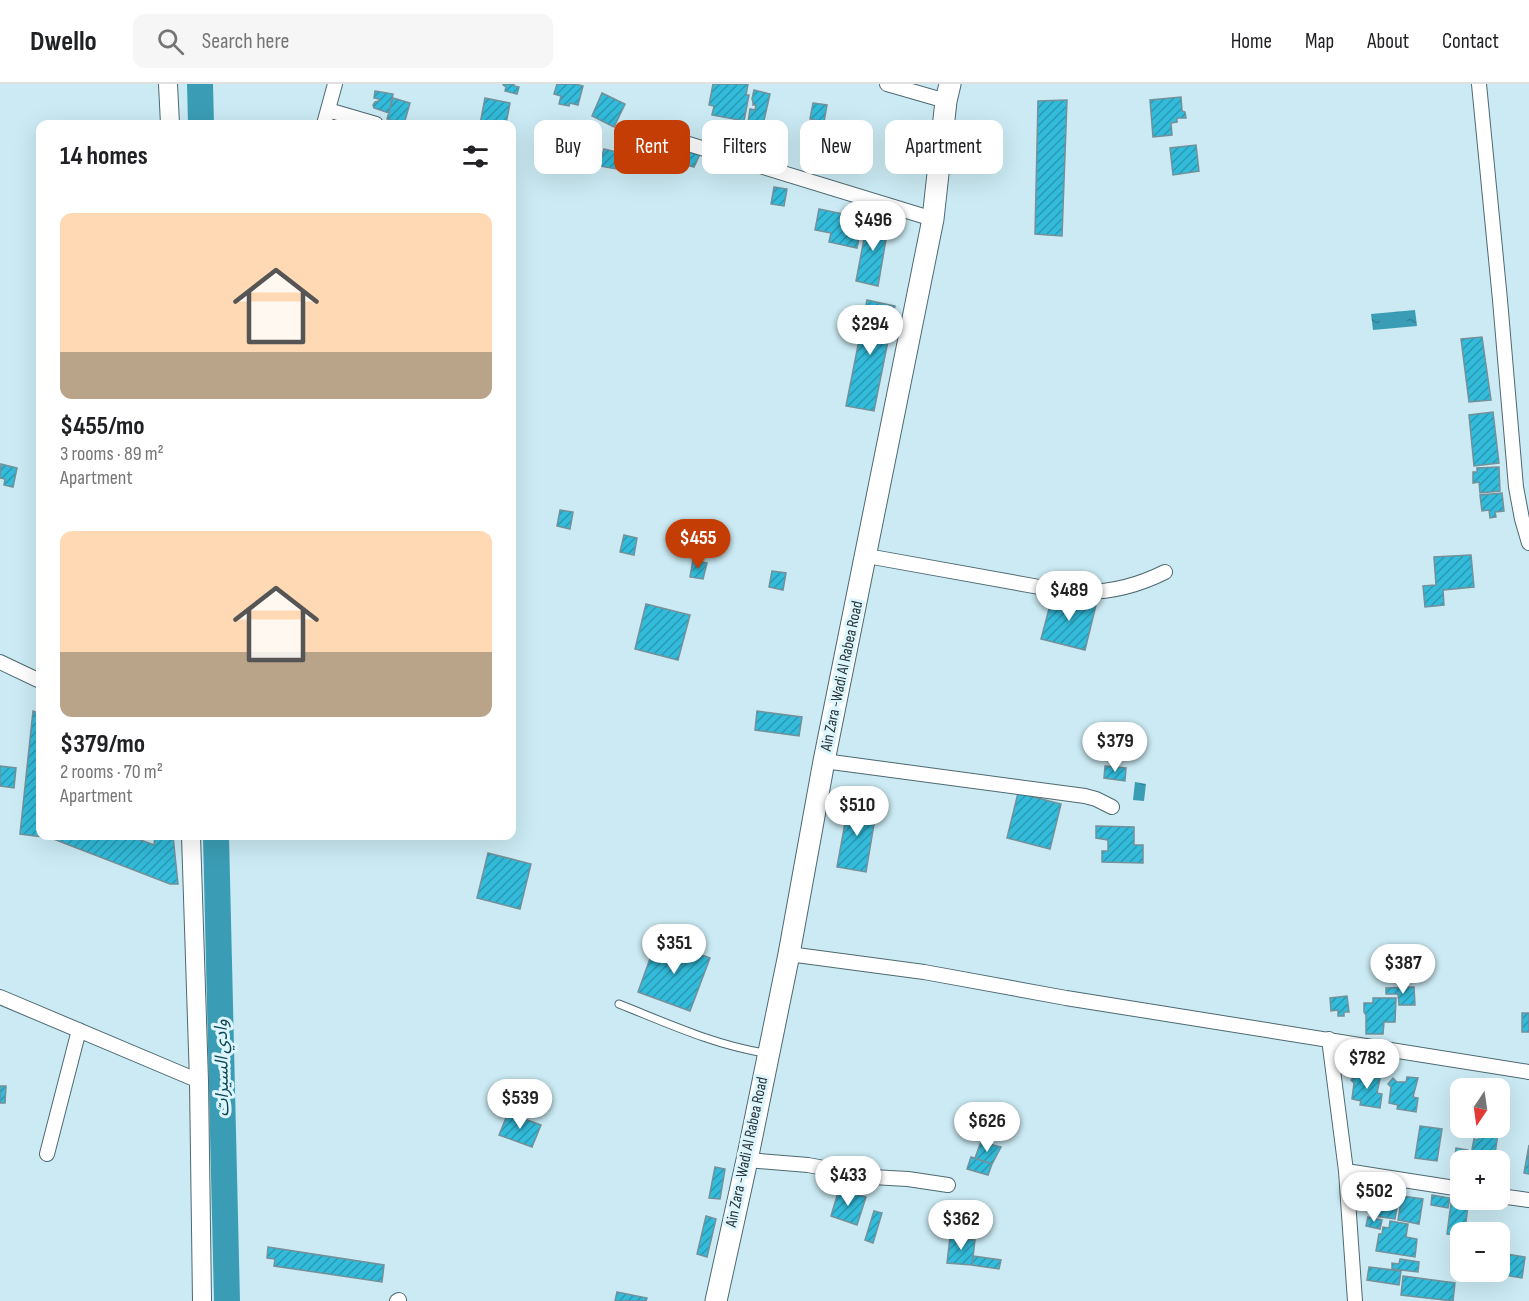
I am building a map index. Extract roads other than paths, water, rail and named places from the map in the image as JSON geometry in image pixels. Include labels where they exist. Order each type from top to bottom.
[{"type":"main road","points":[[168,84],[170,120]]},
{"type":"main road","name":"Ain Zara -Wadi Al Rabea Road","points":[[716,1301],[789,954],[824,761],[933,219],[948,93]]},
{"type":"main road","points":[[191,840],[199,1081],[202,1301]]},
{"type":"street","points":[[325,120],[334,84]]},
{"type":"street","points":[[887,84],[948,93]]},
{"type":"street","points":[[1479,84],[1516,487],[1529,543]]},
{"type":"street","points":[[328,110],[362,120]]},
{"type":"street","points":[[690,144],[933,219]]},
{"type":"street","points":[[867,556],[1056,590],[1086,592],[1114,589],[1147,581],[1165,572]]},
{"type":"street","points":[[0,662],[36,679]]},
{"type":"street","points":[[824,761],[1085,796],[1112,807]]},
{"type":"street","points":[[789,954],[924,972],[1066,998],[1529,1072]]},
{"type":"street","points":[[0,997],[199,1081]]},
{"type":"street","points":[[47,1155],[79,1030]]},
{"type":"street","points":[[1329,1039],[1346,1171],[1355,1301]]},
{"type":"street","points":[[747,1160],[808,1165],[872,1177],[948,1185]]},
{"type":"street","points":[[1346,1171],[1450,1187]]},
{"type":"street","points":[[1510,1197],[1529,1200]]},
{"type":"lane","points":[[619,1004],[711,1040],[768,1054]]},
{"type":"water","points":[[1415,310],[1417,326],[1373,330],[1371,314]]},
{"type":"water","points":[[1135,782],[1146,784],[1144,801],[1133,800]]},
{"type":"waterway","name":"وادي السيرات","points":[[200,84],[201,120]]},
{"type":"waterway","name":"وادي السيرات","points":[[216,840],[227,1301]]}]
